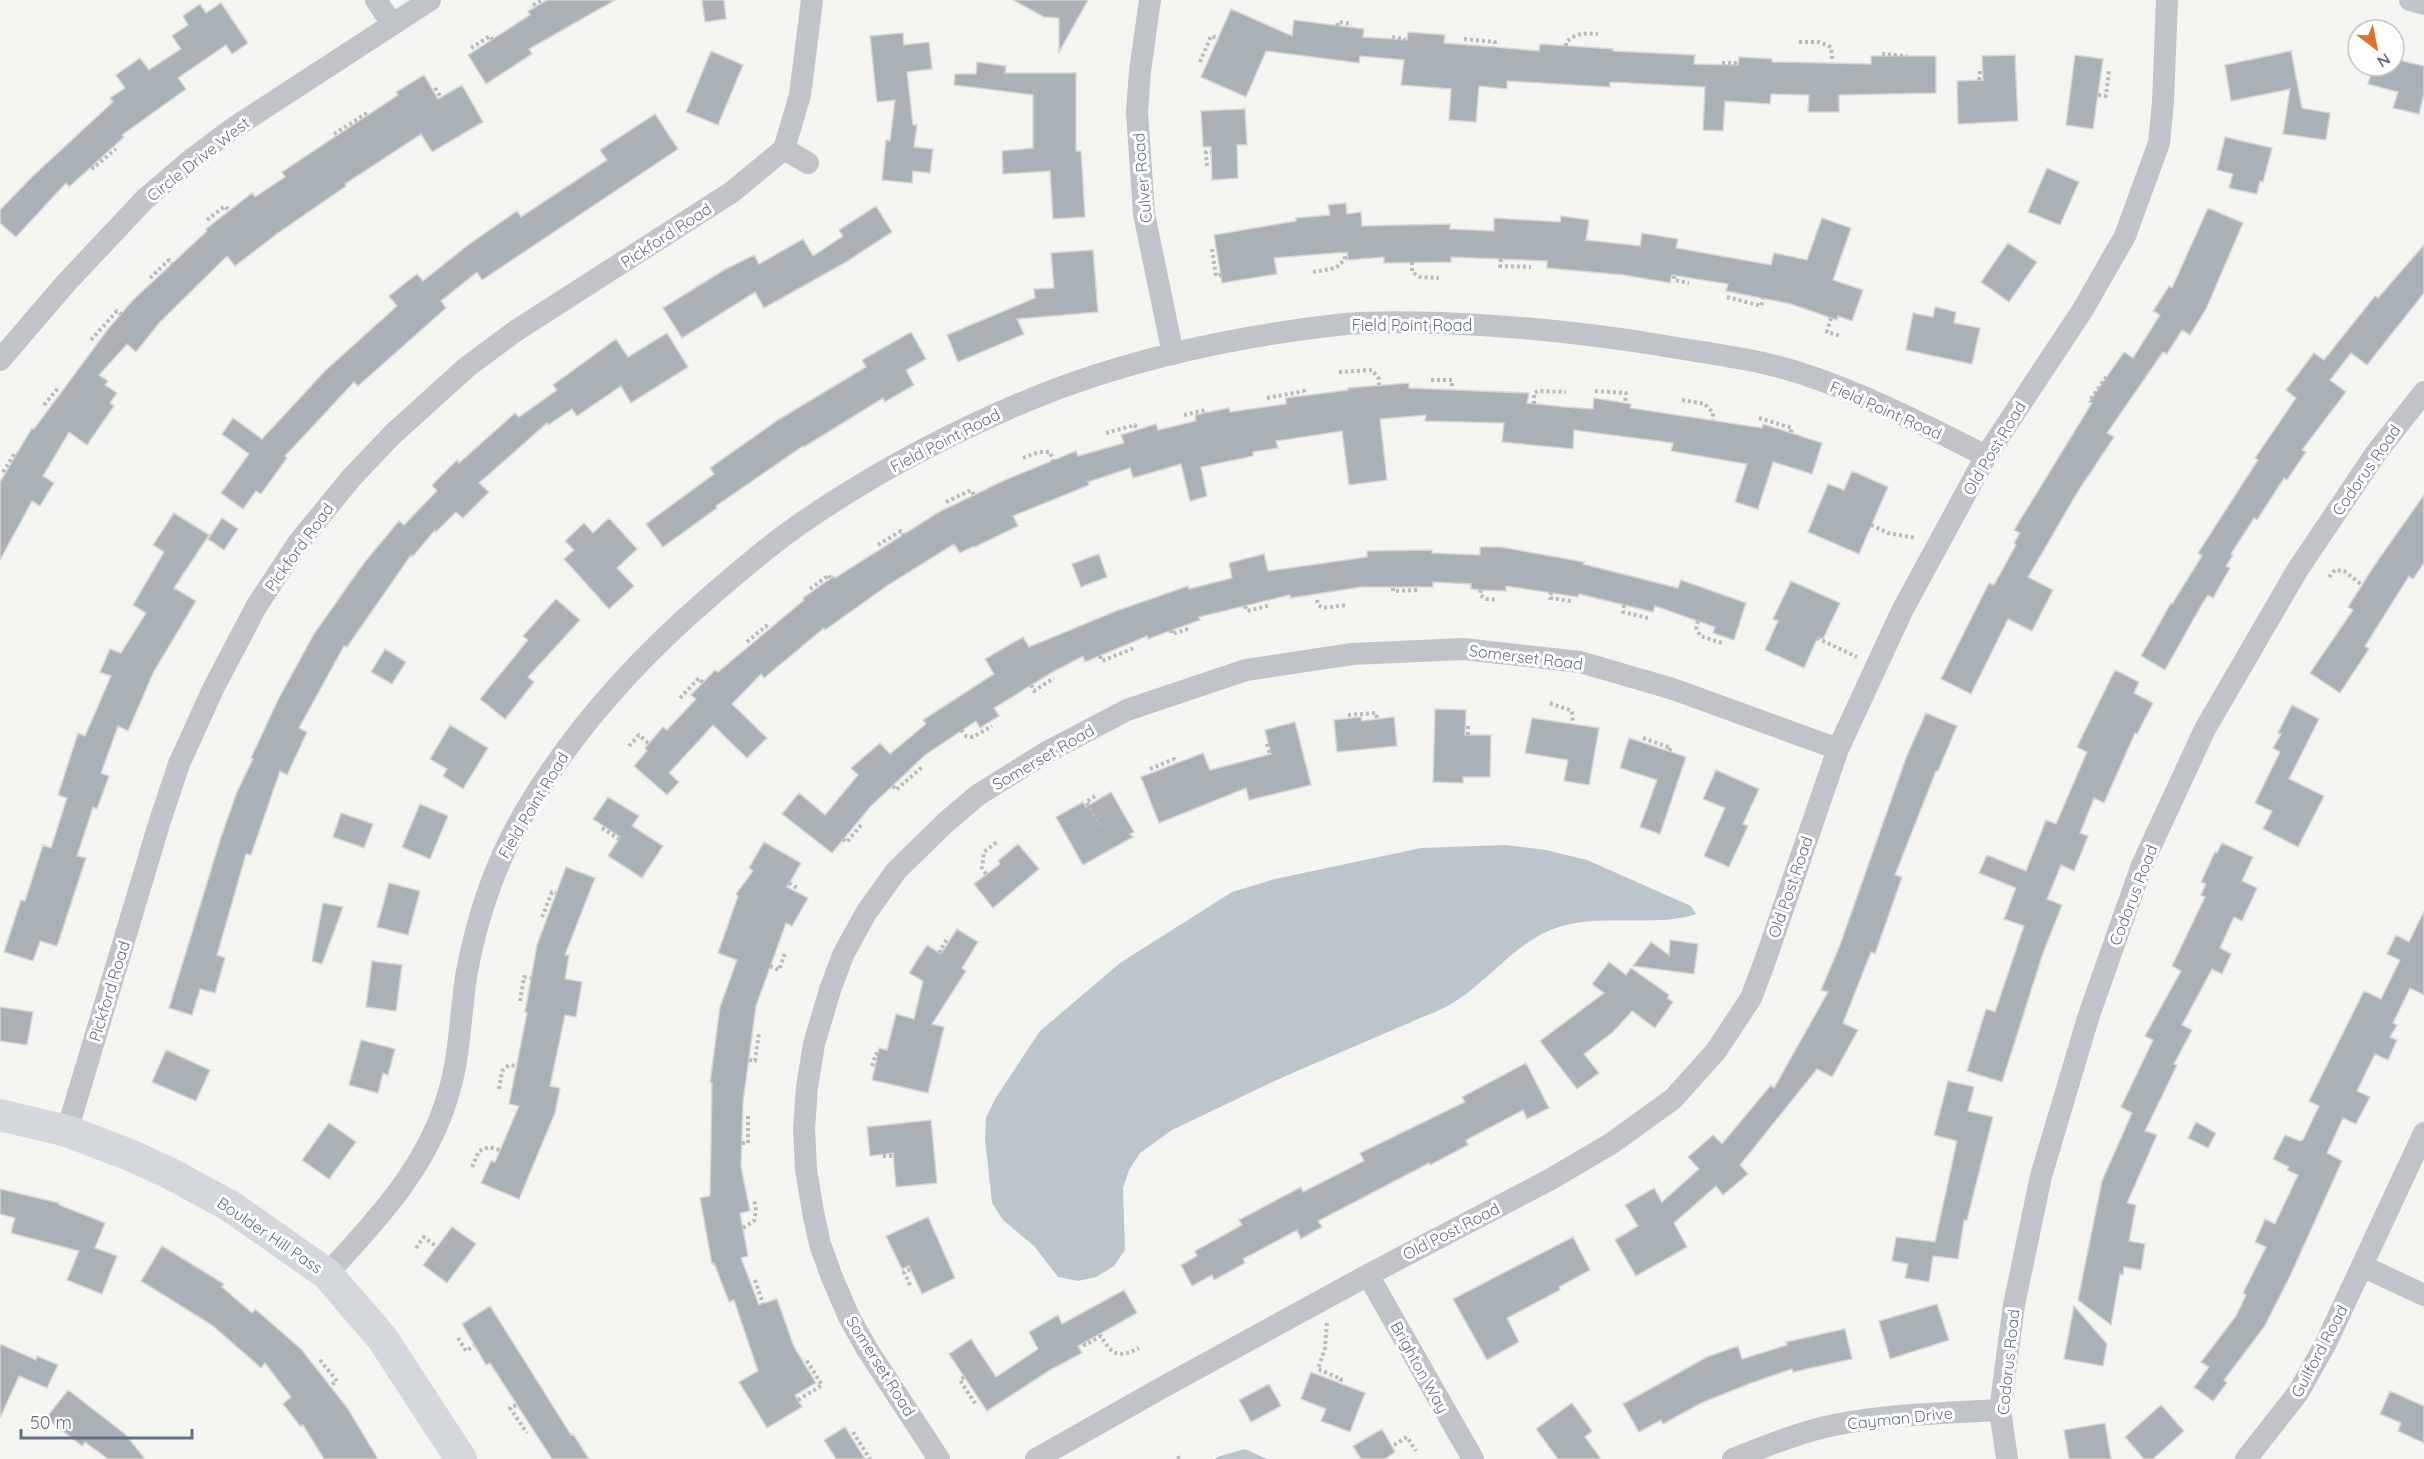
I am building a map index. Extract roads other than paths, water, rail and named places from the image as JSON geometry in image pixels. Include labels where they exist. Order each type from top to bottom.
[{"type":"street","points":[[376,0],[392,24]]},
{"type":"street","name":"Circle Drive West","points":[[0,360],[66,283],[145,200],[192,159],[232,129],[430,0]]},
{"type":"street","points":[[808,163],[783,149],[800,95],[812,0]]},
{"type":"street","name":"Culver Road","points":[[1150,0],[1137,112],[1146,224],[1173,354]]},
{"type":"street","name":"Old Post Road","points":[[1036,1459],[1368,1275],[1551,1179],[1612,1143],[1673,1099],[1716,1051],[1750,998],[1762,970],[1838,748],[1902,611],[1986,456],[2082,311],[2125,236],[2159,143],[2167,0]]},
{"type":"street","points":[[2410,0],[2424,4]]},
{"type":"street","name":"Pickford Road","points":[[68,1131],[179,764],[213,689],[256,607],[298,543],[352,477],[393,434],[467,367],[518,330],[732,192],[783,149]]},
{"type":"street","name":"Field Point Road","points":[[327,1274],[380,1217],[420,1158],[447,1101],[456,1065],[466,981],[476,930],[492,876],[519,821],[550,770],[575,736],[625,679],[678,625],[778,540],[861,484],[947,437],[1004,410],[1101,374],[1173,354],[1260,337],[1347,324],[1387,322],[1526,327],[1619,338],[1742,359],[1796,372],[1871,400],[1986,456]]},
{"type":"street","name":"Codorus Road","points":[[2007,1459],[2000,1410],[2014,1305],[2042,1176],[2088,1018],[2142,865],[2205,729],[2298,569],[2376,453],[2424,392]]},
{"type":"street","name":"Somerset Road","points":[[939,1459],[867,1349],[849,1317],[831,1275],[820,1244],[813,1212],[806,1169],[804,1129],[807,1087],[814,1044],[843,955],[866,913],[896,871],[945,823],[978,795],[1045,753],[1127,710],[1246,670],[1352,654],[1464,649],[1580,662],[1673,689],[1838,748]]},
{"type":"street","name":"Boulder Hill Pass","points":[[0,1115],[68,1131],[140,1159],[230,1206],[327,1274],[382,1338],[461,1459]]},
{"type":"street","name":"Guilford Road","points":[[2246,1459],[2298,1393],[2326,1343],[2424,1133]]},
{"type":"street","points":[[2362,1266],[2424,1295]]},
{"type":"street","name":"Brighton Way","points":[[1368,1275],[1473,1459]]},
{"type":"street","name":"Cayman Drive","points":[[1733,1459],[1833,1425],[1891,1416],[2000,1410]]}]
